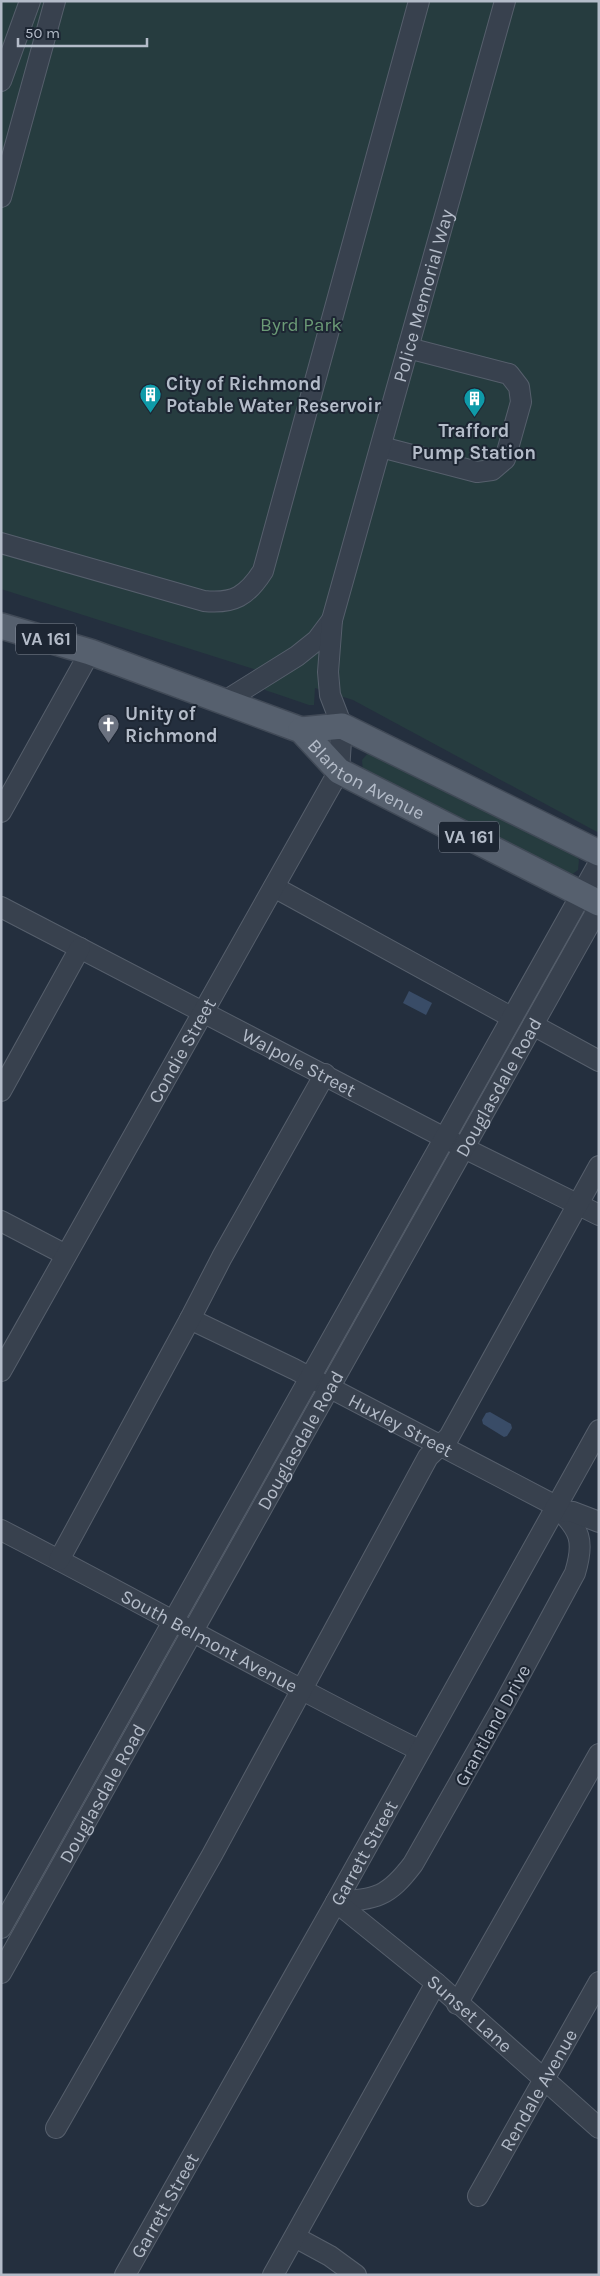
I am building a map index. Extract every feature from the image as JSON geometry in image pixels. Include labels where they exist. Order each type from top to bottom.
[{"type":"main road","name":"Blanton Avenue","points":[[1,626],[90,652],[301,730],[339,770],[593,901]]},
{"type":"main road","name":"Blanton Avenue","points":[[301,730],[342,726],[599,853]]},
{"type":"street","points":[[1,81],[30,1]]},
{"type":"street","points":[[1,197],[55,1]]},
{"type":"street","points":[[1,544],[204,601],[223,603],[239,597],[253,586],[263,571],[419,1]]},
{"type":"street","name":"Police Memorial Way","points":[[342,726],[330,695],[332,620],[505,1]]},
{"type":"street","points":[[380,447],[477,472],[492,470],[505,459],[508,450],[521,402],[519,387],[509,374],[408,348]]},
{"type":"street","name":"Police Memorial Way","points":[[224,701],[298,656],[317,640],[332,620]]},
{"type":"street","points":[[1,812],[90,652]]},
{"type":"street","name":"Condie Street","points":[[1,1371],[339,770],[342,726]]},
{"type":"street","name":"Douglasdale Road","points":[[1,1973],[533,1025],[593,901],[599,864]]},
{"type":"street","points":[[274,887],[511,1017]]},
{"type":"street","name":"Douglasdale Road","points":[[1,1928],[445,1138],[511,1017],[593,901]]},
{"type":"street","name":"Walpole Street","points":[[1,907],[464,1148],[599,1215]]},
{"type":"street","points":[[1,1091],[80,948]]},
{"type":"street","points":[[533,1025],[599,1061]]},
{"type":"street","points":[[59,1560],[222,1257],[325,1074]]},
{"type":"street","points":[[56,2128],[212,1855],[428,1457],[449,1437],[599,1166]]},
{"type":"street","points":[[1,1221],[66,1255]]},
{"type":"street","name":"Huxley Street","points":[[190,1319],[310,1377],[559,1508]]},
{"type":"street","name":"Garrett Street","points":[[125,2275],[336,1902],[419,1750],[559,1508],[599,1430]]},
{"type":"street","points":[[559,1508],[599,1522]]},
{"type":"street","name":"Grantland Drive","points":[[336,1902],[384,1894],[401,1880],[413,1864],[450,1801],[576,1573],[581,1553],[579,1536],[570,1519],[559,1508]]},
{"type":"street","name":"South Belmont Avenue","points":[[1,1530],[174,1620],[300,1690],[419,1750]]},
{"type":"street","points":[[458,2004],[599,1754]]},
{"type":"street","name":"Sunset Lane","points":[[336,1902],[436,1984],[599,2128]]},
{"type":"street","name":"Rendale Avenue","points":[[478,2196],[599,1982]]},
{"type":"street","points":[[274,2275],[436,1984]]},
{"type":"street","points":[[295,2237],[330,2256],[356,2275]]},
{"type":"green space","name":"Byrd Park","points":[[1,1],[599,1],[599,833],[353,700],[315,688],[314,705],[309,705],[265,690],[263,687],[279,677],[1,589]]},
{"type":"green space","points":[[369,752],[576,855],[579,860],[578,870],[570,876],[363,772],[362,760]]},
{"type":"water","points":[[409,991],[432,1003],[426,1015],[403,1003]]},
{"type":"water","points":[[490,1412],[511,1424],[512,1428],[507,1436],[504,1437],[483,1424],[482,1420],[486,1413]]},
{"type":"place","name":"City of Richmond Potable Water Reservoir","points":[[150,413]]},
{"type":"place","name":"Trafford Pump Station","points":[[474,418]]},
{"type":"place","name":"Unity of Richmond","points":[[109,743]]}]
